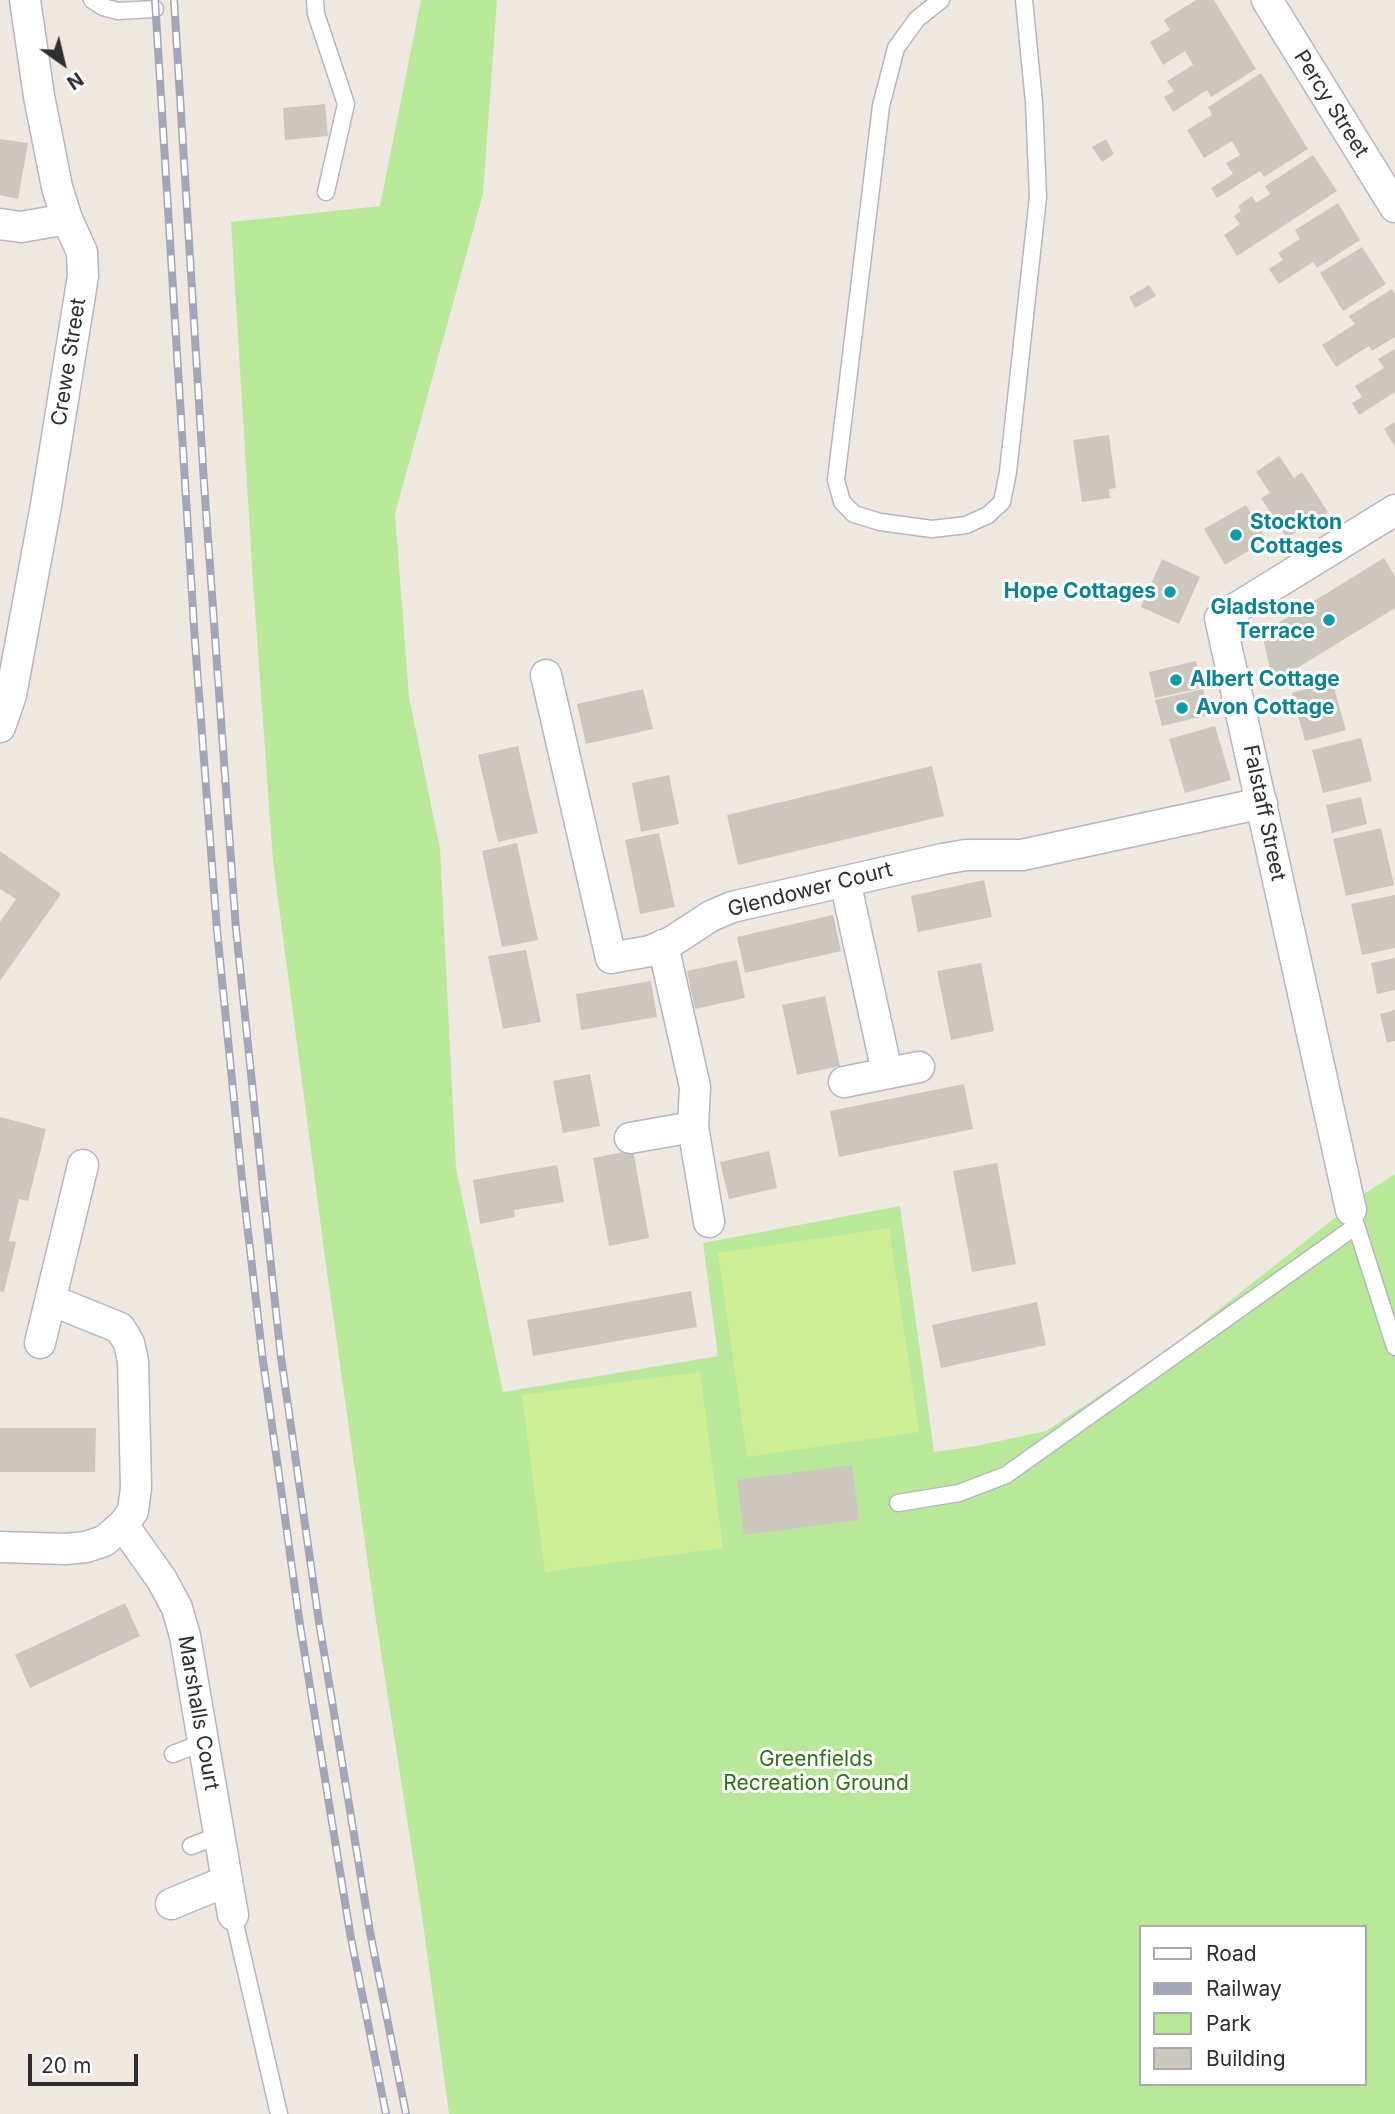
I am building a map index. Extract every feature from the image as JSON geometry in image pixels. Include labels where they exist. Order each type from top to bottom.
[{"type":"street","name":"Crewe Street","points":[[0,727],[11,695],[46,505],[83,276],[82,252],[67,219],[57,187],[39,96],[25,0]]},
{"type":"street","name":"Percy Street","points":[[1267,0],[1395,207]]},
{"type":"street","points":[[0,224],[21,227],[67,219]]},
{"type":"street","name":"Falstaff Street","points":[[1354,1218],[1220,618],[1395,510]]},
{"type":"street","name":"Glendower Court","points":[[545,675],[611,958],[650,951],[732,907],[966,855],[1022,855],[1262,803]]},
{"type":"street","points":[[845,881],[887,1072]]},
{"type":"street","points":[[663,945],[695,1087],[693,1127],[709,1223]]},
{"type":"street","points":[[844,1082],[919,1067]]},
{"type":"street","points":[[629,1138],[693,1127]]},
{"type":"street","points":[[40,1343],[83,1165]]},
{"type":"street","points":[[0,1546],[66,1549],[86,1547],[104,1541],[123,1525],[133,1511],[136,1488],[133,1361],[129,1343],[120,1328],[51,1300]]},
{"type":"street","name":"Marshalls Court","points":[[123,1525],[145,1553],[177,1608],[185,1636],[233,1915]]},
{"type":"street","points":[[171,1904],[227,1881]]},
{"type":"lane","points":[[92,0],[103,7],[118,11],[155,9]]},
{"type":"lane","points":[[315,0],[316,14],[346,104],[326,192]]},
{"type":"lane","points":[[941,0],[917,19],[896,48],[881,106],[836,480],[842,502],[854,514],[880,522],[932,529],[966,525],[988,515],[1002,502],[1008,472],[1038,197],[1034,102],[1024,0]]},
{"type":"lane","points":[[898,1503],[959,1493],[1006,1475],[1354,1218],[1395,1347]]},
{"type":"lane","points":[[173,1754],[204,1742]]},
{"type":"lane","points":[[191,1846],[219,1835]]},
{"type":"lane","points":[[233,1915],[279,2114]]},
{"type":"green space","name":"Greenfields Recreation Ground","points":[[421,0],[497,0],[483,194],[395,514],[409,697],[440,849],[456,1168],[503,1392],[718,1356],[703,1243],[900,1206],[934,1452],[1046,1431],[1165,1352],[1341,1213],[1351,1210],[1364,1194],[1395,1174],[1395,2114],[449,2114],[421,1909],[375,1614],[273,861],[231,222],[380,206]]},
{"type":"green space","points":[[889,1228],[919,1432],[747,1457],[718,1253]]},
{"type":"green space","points":[[700,1372],[723,1548],[545,1572],[522,1395]]},
{"type":"building","points":[[1196,0],[1214,0],[1256,69],[1211,97],[1207,90],[1173,112],[1164,97],[1174,91],[1167,81],[1193,65],[1185,51],[1163,65],[1150,42],[1170,30],[1164,20]]},
{"type":"building","points":[[1261,73],[1308,149],[1264,177],[1260,171],[1217,198],[1211,188],[1233,174],[1226,163],[1240,155],[1232,141],[1204,158],[1187,130],[1212,115],[1208,107]]},
{"type":"building","points":[[325,104],[328,136],[285,140],[283,108]]},
{"type":"building","points":[[0,139],[28,143],[18,199],[0,195]]},
{"type":"building","points":[[1106,139],[1114,154],[1102,162],[1092,147]]},
{"type":"building","points":[[1313,155],[1337,191],[1237,256],[1224,235],[1240,224],[1234,216],[1241,211],[1238,206],[1252,196],[1256,203],[1270,194],[1265,186]]},
{"type":"building","points":[[1338,203],[1360,240],[1317,268],[1313,262],[1279,284],[1269,269],[1283,260],[1278,253],[1300,239],[1295,230]]},
{"type":"building","points":[[1362,247],[1386,284],[1343,311],[1320,273]]},
{"type":"building","points":[[1149,285],[1156,296],[1135,308],[1129,297]]},
{"type":"building","points":[[1392,289],[1395,294],[1395,337],[1372,351],[1369,346],[1336,367],[1322,345],[1355,324],[1349,316]]},
{"type":"building","points":[[1395,349],[1395,392],[1359,415],[1352,403],[1362,397],[1355,386],[1384,368],[1378,359]]},
{"type":"building","points":[[1395,422],[1395,447],[1384,429]]},
{"type":"building","points":[[1109,435],[1116,488],[1109,489],[1110,498],[1082,502],[1073,440]]},
{"type":"building","points":[[1279,456],[1294,478],[1302,472],[1328,512],[1287,538],[1261,498],[1270,493],[1256,472]]},
{"type":"building","name":"Stockton Cottages","points":[[1246,505],[1267,540],[1225,565],[1204,529]]},
{"type":"building","name":"Gladstone Terrace","points":[[1384,558],[1395,576],[1395,608],[1273,683],[1262,633]]},
{"type":"building","name":"Hope Cottages","points":[[1162,559],[1200,577],[1179,624],[1141,607]]},
{"type":"building","name":"Albert Cottage","points":[[1196,661],[1202,688],[1155,698],[1149,672]]},
{"type":"building","points":[[1332,682],[1346,730],[1305,741],[1292,693]]},
{"type":"building","points":[[643,689],[653,729],[586,744],[577,704]]},
{"type":"building","name":"Avon Cottage","points":[[1203,689],[1209,715],[1162,726],[1155,700]]},
{"type":"building","points":[[1215,726],[1231,780],[1185,793],[1169,739]]},
{"type":"building","points":[[1361,738],[1372,781],[1323,793],[1312,750]]},
{"type":"building","points":[[518,746],[538,833],[498,842],[478,755]]},
{"type":"building","points":[[932,766],[944,816],[738,865],[727,815]]},
{"type":"building","points":[[669,775],[679,824],[641,832],[632,783]]},
{"type":"building","points":[[1361,797],[1367,824],[1332,833],[1326,805]]},
{"type":"building","points":[[1381,828],[1394,885],[1346,896],[1333,839]]},
{"type":"building","points":[[659,833],[675,907],[640,914],[625,840]]},
{"type":"building","points":[[517,843],[538,940],[502,947],[482,851]]},
{"type":"building","points":[[0,851],[61,894],[0,981],[0,922],[16,899],[0,889]]},
{"type":"building","points":[[984,880],[992,917],[918,932],[911,896]]},
{"type":"building","points":[[1395,895],[1395,948],[1362,955],[1351,904]]},
{"type":"building","points":[[833,915],[841,951],[745,973],[737,937]]},
{"type":"building","points":[[526,950],[541,1022],[503,1029],[488,956]]},
{"type":"building","points":[[1395,958],[1395,990],[1377,994],[1371,963]]},
{"type":"building","points":[[737,960],[745,998],[695,1009],[687,971]]},
{"type":"building","points":[[981,963],[994,1031],[951,1040],[937,971]]},
{"type":"building","points":[[651,981],[657,1017],[581,1030],[576,994]]},
{"type":"building","points":[[825,996],[840,1066],[797,1075],[782,1005]]},
{"type":"building","points":[[1395,1010],[1395,1041],[1387,1043],[1380,1014]]},
{"type":"building","points":[[590,1074],[600,1126],[563,1133],[553,1081]]},
{"type":"building","points":[[964,1084],[973,1129],[839,1157],[830,1111]]},
{"type":"building","points":[[0,1117],[46,1129],[28,1201],[19,1199],[9,1241],[16,1242],[4,1292],[0,1291]]},
{"type":"building","points":[[633,1150],[649,1238],[609,1246],[593,1158]]},
{"type":"building","points":[[769,1151],[777,1188],[729,1199],[720,1162]]},
{"type":"building","points":[[997,1163],[1016,1264],[972,1272],[953,1171]]},
{"type":"building","points":[[557,1165],[564,1202],[514,1210],[515,1217],[480,1224],[473,1180]]},
{"type":"building","points":[[691,1291],[697,1327],[533,1356],[527,1320]]},
{"type":"building","points":[[1037,1302],[1046,1345],[941,1368],[932,1325]]},
{"type":"building","points":[[0,1428],[96,1428],[95,1472],[0,1472]]},
{"type":"building","points":[[852,1465],[859,1520],[744,1535],[737,1480]]},
{"type":"building","points":[[125,1603],[140,1636],[30,1688],[15,1655]]},
{"type":"railway","points":[[155,0],[195,642],[217,930],[242,1180],[263,1361],[300,1625],[350,1933],[386,2114]]},
{"type":"railway","points":[[174,0],[204,483],[236,929],[271,1266],[281,1357],[319,1622],[370,1932],[406,2114]]},
{"type":"place","name":"Stockton Cottages","points":[[1236,535]]},
{"type":"place","name":"Hope Cottages","points":[[1170,592]]},
{"type":"place","name":"Gladstone Terrace","points":[[1329,620]]},
{"type":"place","name":"Albert Cottage","points":[[1176,680]]},
{"type":"place","name":"Avon Cottage","points":[[1182,708]]}]
